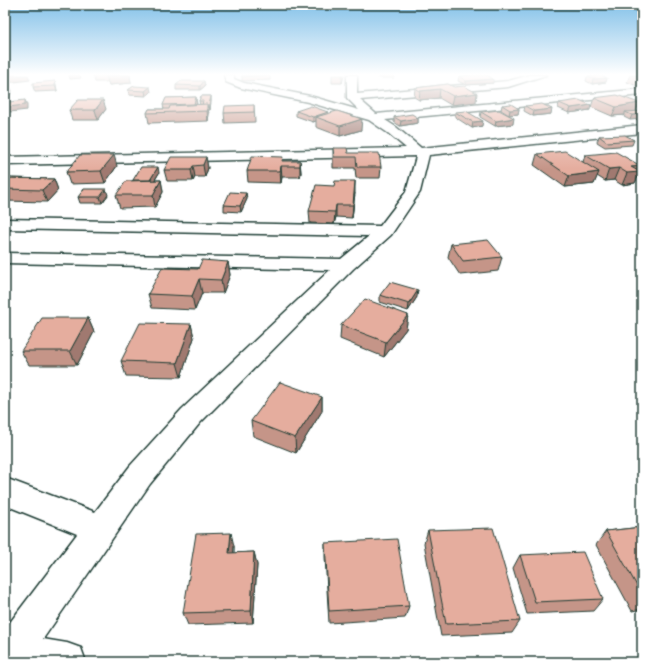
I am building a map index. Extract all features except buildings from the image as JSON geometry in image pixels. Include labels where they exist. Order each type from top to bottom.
[{"type":"street","points":[[334,106],[373,118],[496,106]]},
{"type":"street","points":[[8,656],[140,475],[191,416],[346,265],[385,231],[413,192],[423,156],[392,130],[373,118],[361,106]]},
{"type":"street","points":[[5,161],[419,152],[642,129]]},
{"type":"street","points":[[5,224],[385,231]]},
{"type":"street","points":[[5,258],[346,265]]},
{"type":"street","points":[[5,490],[101,529]]},
{"type":"street","points":[[8,656],[67,662]]}]
